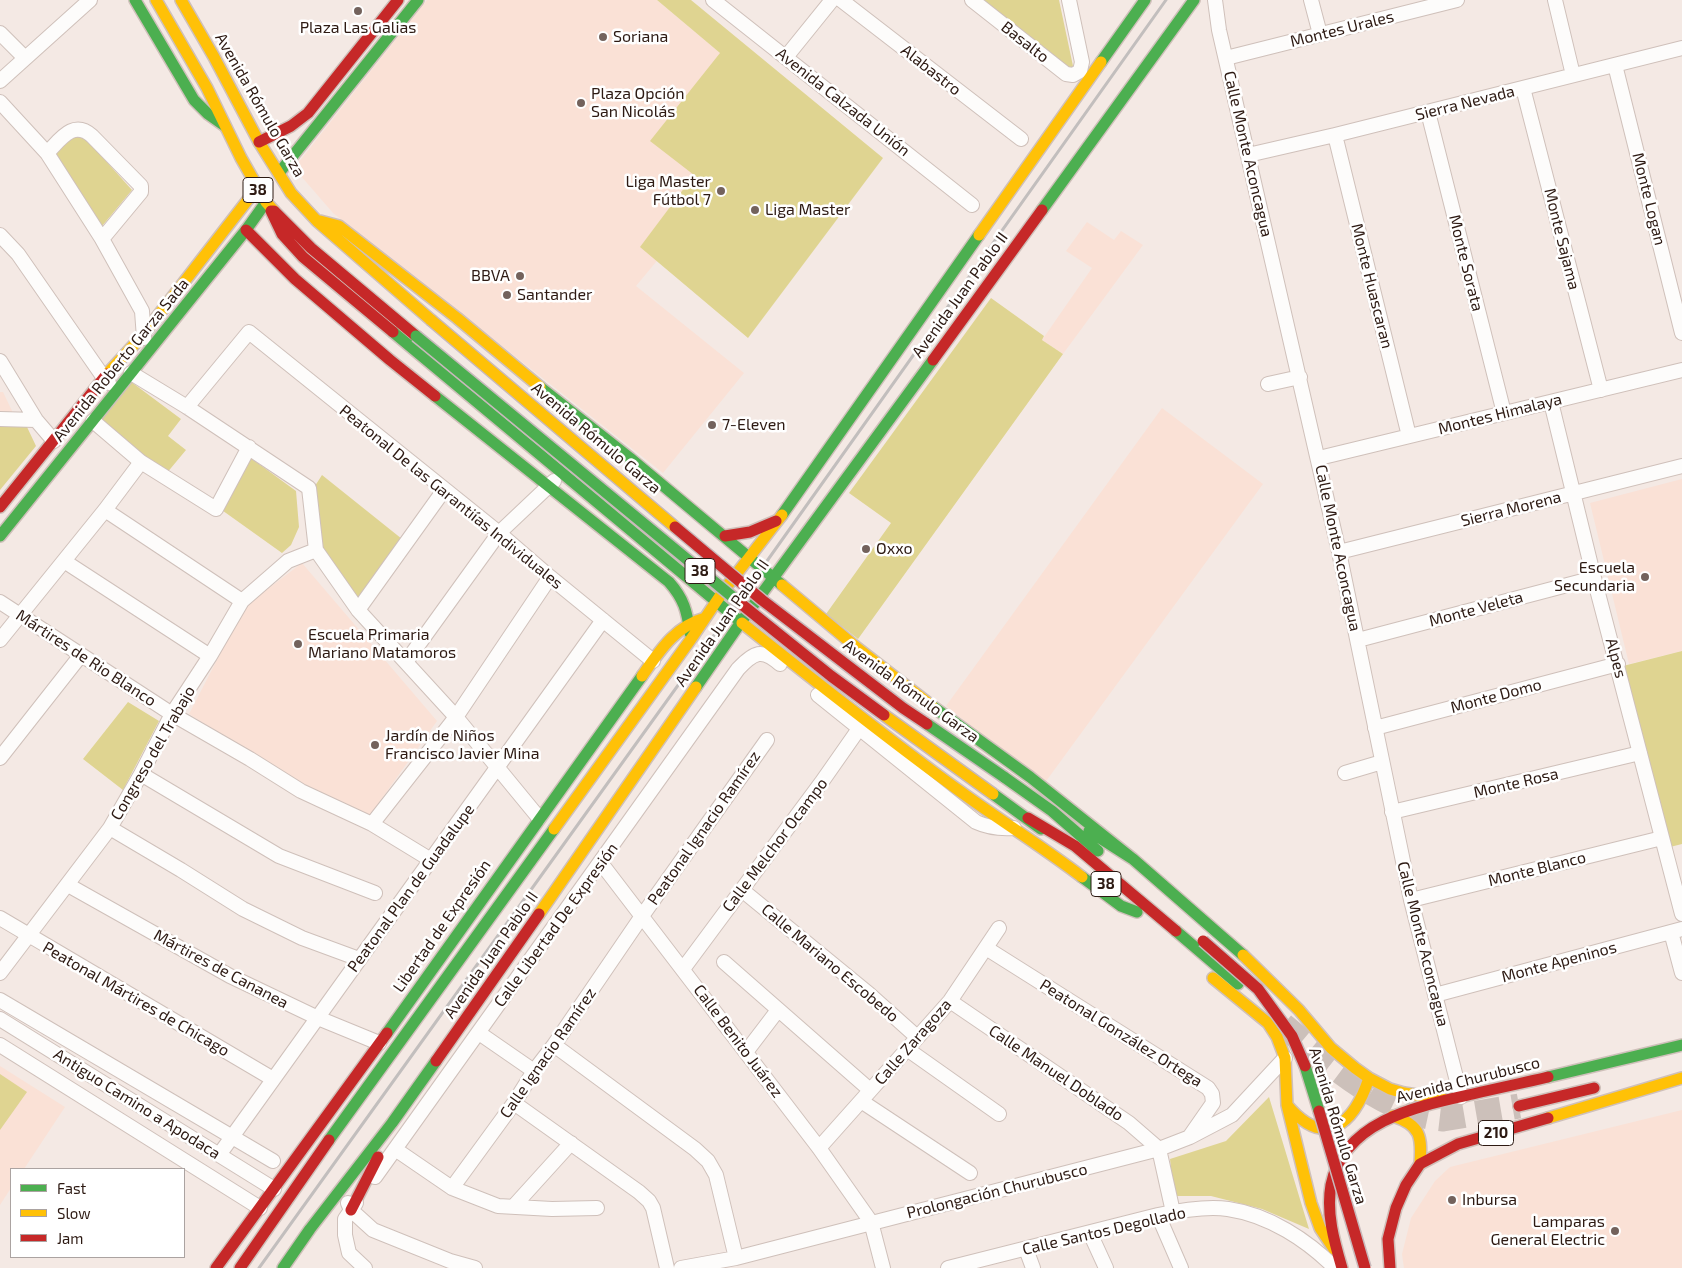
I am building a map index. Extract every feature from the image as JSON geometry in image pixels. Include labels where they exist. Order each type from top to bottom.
[{"type":"main road","points":[[135,0],[194,100],[208,114],[225,126]]},
{"type":"main road","name":"38","points":[[156,0],[207,88],[257,188],[268,204],[311,248],[718,585],[824,670],[1028,818],[1174,944]]},
{"type":"main road","name":"Avenida Rómulo Garza","points":[[181,0],[214,56],[259,142],[291,193],[317,221],[431,320],[783,616],[903,708],[1052,811],[1258,989],[1292,1036],[1307,1072],[1365,1268]]},
{"type":"main road","points":[[259,142],[290,128],[308,113],[398,0]]},
{"type":"main road","points":[[279,173],[418,0]]},
{"type":"main road","name":"Avenida Juan Pablo II","points":[[240,1268],[335,1132],[691,639],[716,601],[777,521],[1145,0]]},
{"type":"main road","name":"Avenida Juan Pablo II","points":[[282,1268],[392,1123],[581,856],[741,622],[866,453],[1194,0]]},
{"type":"main road","name":"Avenida Roberto Garza Sada","points":[[0,507],[104,378],[143,335],[257,188]]},
{"type":"main road","points":[[268,204],[282,234],[303,257],[741,622],[814,680],[862,725]]},
{"type":"main road","name":"Avenida Roberto Garza Sada","points":[[0,536],[268,204]]},
{"type":"main road","name":"Avenida Rómulo Garza","points":[[317,221],[339,226],[457,318],[523,374],[725,536],[856,647],[948,718],[1030,777],[1133,859],[1233,945],[1299,1010],[1332,1048],[1369,1078],[1397,1091],[1454,1098]]},
{"type":"main road","points":[[246,230],[295,278],[390,360],[669,582],[680,594],[686,605]]},
{"type":"main road","points":[[601,505],[616,502],[623,493],[631,479],[630,458]]},
{"type":"main road","points":[[725,536],[750,532],[777,521]]},
{"type":"main road","points":[[687,576],[686,605],[691,639]]},
{"type":"main road","name":"Libertad de Expresión","points":[[216,1268],[653,661],[674,634],[688,624],[706,617]]},
{"type":"main road","points":[[814,680],[816,662],[825,649],[835,645],[856,647]]},
{"type":"main road","points":[[1052,811],[1133,859]]},
{"type":"main road","points":[[1028,818],[1075,846],[1250,994],[1273,1017]]},
{"type":"main road","points":[[1014,828],[1056,856],[1121,906],[1137,912]]},
{"type":"main road","name":"Avenida Rómulo Garza","points":[[1207,973],[1268,1023],[1277,1037],[1285,1058],[1287,1105],[1317,1222],[1337,1253]]},
{"type":"main road","name":"Avenida Churubusco","points":[[1337,1253],[1329,1209],[1330,1186],[1341,1158],[1352,1144],[1370,1129],[1393,1116],[1454,1098],[1682,1045]]},
{"type":"main road","points":[[1287,1105],[1306,1124],[1320,1129],[1333,1128],[1346,1120],[1357,1108],[1369,1078]]},
{"type":"main road","name":"210","points":[[1390,1268],[1388,1239],[1396,1208],[1406,1185],[1420,1164],[1458,1144],[1682,1078]]},
{"type":"main road","points":[[1665,1083],[1682,1084]]},
{"type":"main road","points":[[1519,1106],[1605,1085]]},
{"type":"main road","points":[[1393,1116],[1408,1120],[1418,1129],[1421,1145],[1420,1164]]},
{"type":"main road","points":[[351,1210],[388,1137],[392,1123]]},
{"type":"main road","points":[[284,1176],[335,1132]]},
{"type":"main road","points":[[1337,1253],[1342,1268]]},
{"type":"street","points":[[0,81],[90,0]]},
{"type":"street","name":"Avenida Calzada Unión","points":[[713,0],[972,205]]},
{"type":"street","points":[[786,57],[832,0]]},
{"type":"street","name":"Alabastro","points":[[841,0],[1021,140]]},
{"type":"street","name":"Basalto","points":[[972,0],[1066,74],[1073,74],[1080,71],[1081,56],[1069,0]]},
{"type":"street","name":"Calle Monte Aconcagua","points":[[1215,0],[1219,30],[1340,552],[1392,812],[1411,900],[1435,995],[1454,1098]]},
{"type":"street","points":[[1311,0],[1320,34]]},
{"type":"street","name":"Montes Urales","points":[[1226,58],[1320,34],[1411,6],[1458,0]]},
{"type":"street","points":[[1554,0],[1573,75]]},
{"type":"street","points":[[0,33],[26,58]]},
{"type":"street","name":"Sierra Nevada","points":[[1248,154],[1335,135],[1682,48]]},
{"type":"street","name":"Monte Logan","points":[[1615,65],[1682,333]]},
{"type":"street","name":"Monte Sajama","points":[[1523,88],[1601,390]]},
{"type":"street","points":[[0,102],[47,153],[102,239],[142,310],[144,321],[143,335],[147,353]]},
{"type":"street","name":"Monte Sorata","points":[[1428,112],[1504,413]]},
{"type":"street","points":[[47,153],[70,131],[79,128],[92,136],[141,186],[141,192],[102,239]]},
{"type":"street","name":"Monte Huascaran","points":[[1335,135],[1409,436]]},
{"type":"street","points":[[0,235],[18,254],[104,378],[117,390]]},
{"type":"street","name":"Peatonal De las Garantiías Individuales","points":[[187,407],[249,332],[499,533],[653,661]]},
{"type":"street","points":[[0,361],[36,420],[54,441]]},
{"type":"street","name":"Montes Himalaya","points":[[1319,458],[1682,370]]},
{"type":"street","points":[[131,373],[249,447],[309,488],[316,550],[358,610],[456,717],[539,818]]},
{"type":"street","points":[[1268,384],[1300,377]]},
{"type":"street","name":"Alpes","points":[[1551,402],[1594,578],[1682,914]]},
{"type":"street","points":[[0,419],[36,420]]},
{"type":"street","points":[[93,421],[142,462],[216,509],[249,447]]},
{"type":"street","points":[[0,640],[106,510],[142,462]]},
{"type":"street","name":"Sierra Morena","points":[[1340,552],[1682,466]]},
{"type":"street","points":[[406,662],[499,533],[563,472]]},
{"type":"street","points":[[358,610],[444,490]]},
{"type":"street","points":[[106,510],[242,601]]},
{"type":"street","name":"Congreso del Trabajo","points":[[0,973],[110,828],[172,714],[210,656],[242,601],[288,561],[316,550]]},
{"type":"street","points":[[64,561],[210,656]]},
{"type":"street","points":[[372,824],[456,717],[550,577]]},
{"type":"street","name":"Monte Veleta","points":[[1358,640],[1594,578]]},
{"type":"street","name":"Mártires de Rio Blanco","points":[[0,602],[172,714],[301,791],[372,824],[431,860]]},
{"type":"street","name":"Peatonal Plan de Guadalupe","points":[[219,1155],[603,620]]},
{"type":"street","name":"Calle Libertad De Expresión","points":[[351,1210],[738,669],[757,654],[769,654],[862,725]]},
{"type":"street","points":[[0,758],[81,655]]},
{"type":"street","name":"Monte Domo","points":[[1375,728],[1618,664]]},
{"type":"street","points":[[862,725],[976,822],[987,827],[999,829],[1014,828]]},
{"type":"street","name":"Calle Melchor Ocampo","points":[[682,969],[862,725]]},
{"type":"street","name":"Peatonal Ignacio Ramírez","points":[[642,916],[767,740]]},
{"type":"street","name":"Monte Rosa","points":[[1392,812],[1640,753]]},
{"type":"street","points":[[1345,773],[1382,762]]},
{"type":"street","points":[[141,774],[279,856],[375,892]]},
{"type":"street","points":[[110,828],[243,909],[302,938],[359,959]]},
{"type":"street","name":"Monte Blanco","points":[[1411,900],[1662,838]]},
{"type":"street","name":"Calle Benito Juárez","points":[[601,863],[819,1148],[871,1222]]},
{"type":"street","name":"Mártires de Cananea","points":[[68,885],[230,976],[318,1018],[379,1043]]},
{"type":"street","name":"Calle Mariano Escobedo","points":[[742,890],[869,994],[917,1037]]},
{"type":"street","name":"Calle Ignacio Ramírez","points":[[452,1188],[514,1103],[534,1071],[554,1045],[642,916]]},
{"type":"street","name":"Peatonal Mártires de Chicago","points":[[0,918],[273,1079]]},
{"type":"street","name":"Calle Zaragoza","points":[[819,1148],[950,1001],[999,928]]},
{"type":"street","points":[[1677,930],[1682,974]]},
{"type":"street","name":"Monte Apeninos","points":[[1435,995],[1677,930]]},
{"type":"street","name":"Peatonal González Ortega","points":[[986,948],[1208,1088],[1212,1094],[1213,1103],[1190,1136]]},
{"type":"street","points":[[724,962],[778,1010],[866,1096],[970,1172]]},
{"type":"street","points":[[0,1000],[273,1161]]},
{"type":"street","name":"Calle Manuel Doblado","points":[[950,1001],[1129,1123],[1159,1149]]},
{"type":"street","points":[[746,1052],[778,1010]]},
{"type":"street","name":"Antiguo Camino a Apodaca","points":[[0,1019],[274,1188]]},
{"type":"street","points":[[479,1033],[534,1071]]},
{"type":"street","points":[[0,1045],[260,1208]]},
{"type":"street","points":[[554,1045],[695,1149],[708,1161],[716,1174],[736,1258]]},
{"type":"street","points":[[907,1049],[999,1114]]},
{"type":"street","name":"Prolongación Churubusco","points":[[681,1268],[736,1258],[1159,1149],[1232,1115],[1285,1058]]},
{"type":"street","points":[[514,1103],[649,1201],[653,1208],[666,1268]]},
{"type":"street","points":[[513,1207],[571,1143]]},
{"type":"street","points":[[395,1149],[452,1188],[498,1206],[552,1209],[597,1208]]},
{"type":"street","points":[[1159,1149],[1173,1212]]},
{"type":"street","points":[[341,1189],[351,1210],[373,1230],[450,1261],[475,1268]]},
{"type":"street","name":"Calle Santos Degollado","points":[[948,1268],[1158,1215],[1173,1212],[1228,1209],[1270,1222],[1293,1234],[1317,1251],[1336,1268]]},
{"type":"street","points":[[351,1210],[345,1219],[344,1225],[346,1244],[349,1253],[365,1268]]},
{"type":"street","points":[[1158,1215],[1180,1268]]},
{"type":"street","points":[[871,1222],[883,1268]]},
{"type":"street","points":[[1090,1232],[1106,1268]]},
{"type":"street","points":[[1026,1248],[1034,1268]]},
{"type":"shaded area","points":[[427,0],[657,0],[720,53],[715,191],[636,286],[744,373],[663,473],[333,213],[294,168]]},
{"type":"shaded area","name":"Liga Master","points":[[657,0],[691,0],[883,158],[748,338],[640,247],[694,175],[650,141],[720,53]]},
{"type":"shaded area","points":[[981,0],[1059,0],[1073,66],[1069,70]]},
{"type":"shaded area","points":[[78,130],[132,190],[98,231],[53,155]]},
{"type":"shaded area","points":[[1087,222],[1114,240],[1121,231],[1143,245],[1063,354],[1042,340],[1092,268],[1066,251]]},
{"type":"shaded area","points":[[991,298],[1044,336],[1042,340],[1063,354],[858,639],[826,614],[891,523],[849,493]]},
{"type":"shaded area","points":[[130,381],[181,419],[168,436],[186,450],[166,474],[98,423]]},
{"type":"shaded area","points":[[0,392],[3,392],[13,413],[0,412]]},
{"type":"shaded area","points":[[1162,408],[1263,484],[1044,784],[946,706]]},
{"type":"shaded area","points":[[0,425],[27,427],[36,446],[0,490]]},
{"type":"shaded area","points":[[248,456],[296,491],[299,527],[291,545],[282,553],[219,508]]},
{"type":"shaded area","points":[[322,475],[402,539],[358,605],[320,549],[313,489]]},
{"type":"shaded area","name":"Escuela Secundaria","points":[[1682,479],[1682,651],[1629,664],[1590,503]]},
{"type":"shaded area","name":"Escuela Primaria Mariano Matamoros","points":[[302,563],[437,721],[368,818],[307,788],[189,714],[245,606]]},
{"type":"shaded area","points":[[1682,651],[1682,844],[1670,847],[1623,666]]},
{"type":"shaded area","points":[[128,702],[159,721],[123,790],[83,759]]},
{"type":"shaded area","points":[[0,1066],[65,1107],[25,1168],[10,1168],[10,1190],[0,1205]]},
{"type":"shaded area","points":[[0,1074],[27,1092],[0,1130]]},
{"type":"shaded area","points":[[1269,1097],[1309,1229],[1262,1209],[1211,1196],[1174,1196],[1170,1159],[1226,1141]]},
{"type":"shaded area","points":[[1682,1110],[1682,1268],[1404,1268],[1402,1254],[1411,1218],[1435,1181],[1450,1167]]},
{"type":"tunnel","points":[[1283,1025],[1357,1084],[1378,1097],[1421,1115],[1443,1119],[1519,1106]]},
{"type":"railway","points":[[259,1268],[730,613],[1166,0]]},
{"type":"traffic: fast","points":[[135,0],[194,100],[208,114],[225,126]]},
{"type":"traffic: fast","points":[[279,173],[418,0]]},
{"type":"traffic: fast","points":[[1101,62],[1145,0]]},
{"type":"traffic: fast","points":[[1042,210],[1194,0]]},
{"type":"traffic: fast","points":[[0,536],[246,230],[266,202]]},
{"type":"traffic: fast","points":[[782,515],[979,235]]},
{"type":"traffic: fast","points":[[393,332],[742,623]]},
{"type":"traffic: fast","points":[[416,336],[740,603]]},
{"type":"traffic: fast","points":[[696,687],[741,622],[933,360]]},
{"type":"traffic: fast","points":[[540,387],[630,458],[782,585]]},
{"type":"traffic: fast","points":[[435,396],[669,582],[684,606],[690,633]]},
{"type":"traffic: fast","points":[[387,1033],[642,676]]},
{"type":"traffic: fast","points":[[932,706],[1030,777],[1133,859],[1243,955]]},
{"type":"traffic: fast","points":[[927,724],[1004,777]]},
{"type":"traffic: fast","points":[[1004,777],[1052,811],[1098,851]]},
{"type":"traffic: fast","points":[[993,794],[1041,829]]},
{"type":"traffic: fast","points":[[329,1140],[554,829]]},
{"type":"traffic: fast","points":[[1089,831],[1133,859]]},
{"type":"traffic: fast","points":[[1082,877],[1121,906],[1137,912]]},
{"type":"traffic: fast","points":[[1176,931],[1238,984]]},
{"type":"traffic: fast","points":[[1548,1077],[1682,1045]]},
{"type":"traffic: fast","points":[[283,1268],[436,1061]]},
{"type":"traffic: fast","points":[[1305,1066],[1319,1111]]},
{"type":"traffic: slow","points":[[156,0],[207,88],[241,158],[266,202],[274,211]]},
{"type":"traffic: slow","points":[[181,0],[259,142],[291,193],[317,221],[431,320]]},
{"type":"traffic: slow","points":[[979,235],[1101,62]]},
{"type":"traffic: slow","points":[[107,374],[143,335],[257,188]]},
{"type":"traffic: slow","points":[[320,221],[339,226],[457,318],[540,387]]},
{"type":"traffic: slow","points":[[431,320],[675,527]]},
{"type":"traffic: slow","points":[[554,829],[691,639],[724,590],[782,515]]},
{"type":"traffic: slow","points":[[782,585],[856,647],[932,706]]},
{"type":"traffic: slow","points":[[642,676],[661,649],[676,634],[694,622],[705,618]]},
{"type":"traffic: slow","points":[[742,623],[933,772],[1082,877]]},
{"type":"traffic: slow","points":[[539,914],[696,687]]},
{"type":"traffic: slow","points":[[884,715],[993,794]]},
{"type":"traffic: slow","points":[[1243,955],[1299,1010],[1331,1048],[1355,1068],[1390,1089],[1443,1099]]},
{"type":"traffic: slow","points":[[1213,978],[1268,1023],[1277,1037],[1285,1058],[1287,1105],[1311,1203],[1320,1228],[1334,1249]]},
{"type":"traffic: slow","points":[[1287,1105],[1301,1119],[1314,1126],[1326,1128],[1337,1126],[1355,1108],[1369,1078]]},
{"type":"traffic: slow","points":[[1548,1118],[1682,1078]]},
{"type":"traffic: slow","points":[[1393,1116],[1409,1124],[1418,1133],[1421,1146],[1420,1164]]},
{"type":"traffic: jam","points":[[259,142],[291,126],[308,113],[398,0]]},
{"type":"traffic: jam","points":[[933,360],[1042,210]]},
{"type":"traffic: jam","points":[[271,211],[282,234],[303,257],[393,332]]},
{"type":"traffic: jam","points":[[274,211],[311,248],[416,336]]},
{"type":"traffic: jam","points":[[246,230],[295,279],[435,396]]},
{"type":"traffic: jam","points":[[0,507],[107,374]]},
{"type":"traffic: jam","points":[[725,536],[750,532],[776,521]]},
{"type":"traffic: jam","points":[[675,527],[762,600],[903,708],[927,724]]},
{"type":"traffic: jam","points":[[740,603],[831,676],[884,715]]},
{"type":"traffic: jam","points":[[1028,818],[1075,846],[1176,931]]},
{"type":"traffic: jam","points":[[436,1061],[539,914]]},
{"type":"traffic: jam","points":[[1203,941],[1258,989],[1292,1036],[1305,1066]]},
{"type":"traffic: jam","points":[[216,1268],[387,1033]]},
{"type":"traffic: jam","points":[[1342,1268],[1336,1248],[1329,1206],[1331,1185],[1339,1163],[1351,1145],[1367,1131],[1408,1111],[1430,1104],[1548,1077]]},
{"type":"traffic: jam","points":[[1519,1106],[1594,1088]]},
{"type":"traffic: jam","points":[[1319,1111],[1365,1268]]},
{"type":"traffic: jam","points":[[1390,1268],[1388,1239],[1396,1208],[1406,1185],[1420,1164],[1458,1144],[1548,1118]]},
{"type":"traffic: jam","points":[[240,1268],[329,1140]]},
{"type":"traffic: jam","points":[[351,1210],[378,1157]]},
{"type":"place","name":"Plaza Las Galias","points":[[358,11]]},
{"type":"place","name":"Soriana","points":[[603,37]]},
{"type":"place","name":"Plaza Opción San Nicolás","points":[[581,103]]},
{"type":"place","name":"Liga Master Fútbol 7","points":[[721,191]]},
{"type":"place","name":"Liga Master","points":[[755,210]]},
{"type":"place","name":"BBVA","points":[[520,276]]},
{"type":"place","name":"Santander","points":[[507,295]]},
{"type":"place","name":"7-Eleven","points":[[712,425]]},
{"type":"place","name":"Oxxo","points":[[866,549]]},
{"type":"place","name":"Escuela Secundaria","points":[[1645,577]]},
{"type":"place","name":"Escuela Primaria Mariano Matamoros","points":[[298,644]]},
{"type":"place","name":"Jardín de Niños Francisco Javier Mina","points":[[375,745]]},
{"type":"place","name":"Inbursa","points":[[1452,1200]]},
{"type":"place","name":"Lamparas General Electric","points":[[1615,1231]]}]
